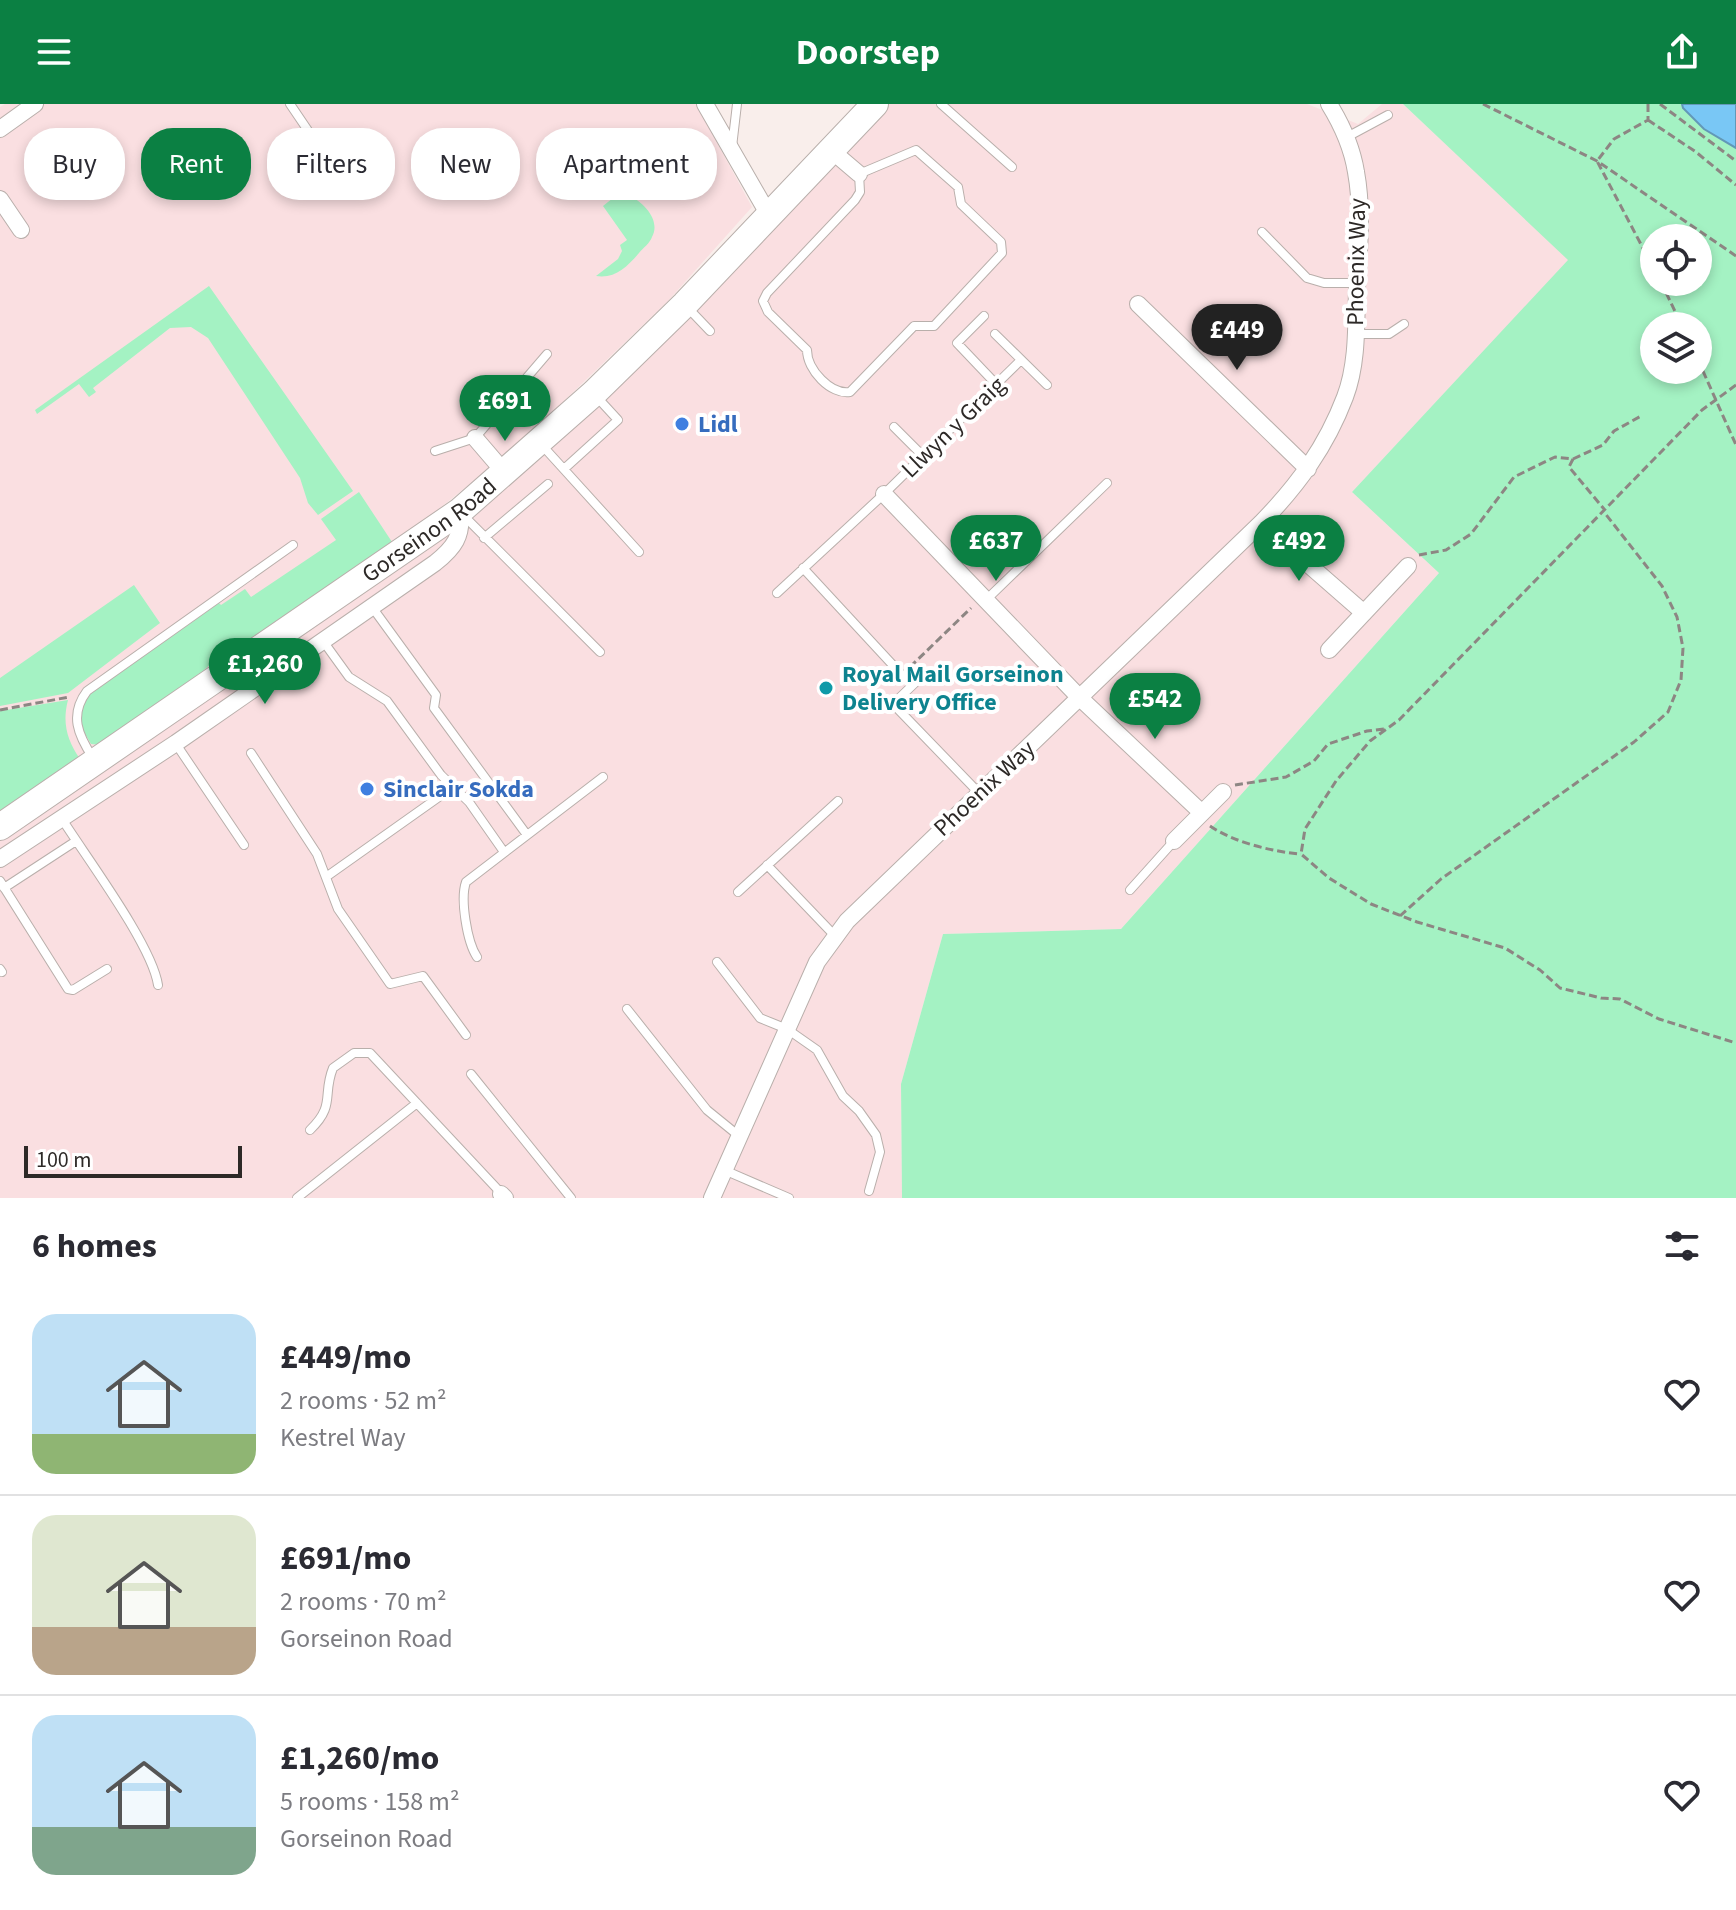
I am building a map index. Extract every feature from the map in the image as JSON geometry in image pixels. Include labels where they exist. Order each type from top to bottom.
[{"type":"main road","name":"Gorseinon Road","points":[[0,827],[460,511],[540,443],[685,304],[875,104]]},
{"type":"street","points":[[0,129],[35,104]]},
{"type":"street","points":[[705,104],[770,217]]},
{"type":"street","name":"Phoenix Way","points":[[712,1198],[817,962],[835,936],[858,908],[1289,495],[1326,439],[1346,393],[1352,368],[1359,209],[1357,175],[1347,137],[1329,104]]},
{"type":"street","points":[[832,151],[859,174]]},
{"type":"street","points":[[0,199],[21,230]]},
{"type":"street","points":[[1138,304],[1308,469]]},
{"type":"street","points":[[475,438],[505,473]]},
{"type":"street","name":"Llwyn y Graig","points":[[884,494],[1080,698],[1200,815]]},
{"type":"street","points":[[0,859],[176,743],[451,550],[460,534],[460,511]]},
{"type":"street","points":[[1261,523],[1364,613]]},
{"type":"street","points":[[1329,650],[1408,566]]},
{"type":"street","points":[[1174,841],[1223,792]]},
{"type":"lane","points":[[290,104],[306,128]]},
{"type":"lane","points":[[732,150],[737,104]]},
{"type":"lane","points":[[941,104],[1012,167]]},
{"type":"lane","points":[[1347,137],[1388,115]]},
{"type":"lane","points":[[916,150],[958,187],[961,204],[1001,242],[1003,250],[934,326],[914,326],[846,393],[835,391],[818,376],[807,358],[806,349],[768,312],[763,301],[767,293],[855,200],[860,192],[859,174],[916,150]]},
{"type":"lane","points":[[1262,232],[1307,278],[1324,283],[1357,283]]},
{"type":"lane","points":[[685,304],[710,331]]},
{"type":"lane","points":[[984,316],[957,343],[996,384]]},
{"type":"lane","points":[[1355,334],[1384,335],[1404,324]]},
{"type":"lane","name":"Llwyn y Graig","points":[[995,334],[1047,385]]},
{"type":"lane","points":[[435,451],[475,438],[547,354]]},
{"type":"lane","name":"Llwyn y Graig","points":[[777,593],[1021,360]]},
{"type":"lane","points":[[564,469],[618,420],[594,393]]},
{"type":"lane","points":[[894,427],[923,456]]},
{"type":"lane","points":[[540,443],[639,552]]},
{"type":"lane","points":[[984,599],[1107,483]]},
{"type":"lane","points":[[484,538],[548,484]]},
{"type":"lane","points":[[460,511],[600,652]]},
{"type":"lane","points":[[96,762],[77,728],[77,712],[94,685],[293,545]]},
{"type":"lane","points":[[803,568],[902,675]]},
{"type":"lane","points":[[372,607],[436,695],[434,708],[527,835]]},
{"type":"lane","points":[[323,641],[349,677],[387,701],[441,775],[469,802],[504,852]]},
{"type":"lane","points":[[918,680],[893,704],[979,793]]},
{"type":"lane","points":[[176,743],[244,845]]},
{"type":"lane","points":[[251,753],[317,854],[338,909],[390,984],[423,976],[466,1035]]},
{"type":"lane","points":[[477,957],[471,947],[464,887],[471,877],[603,777]]},
{"type":"lane","points":[[326,877],[453,787]]},
{"type":"lane","points":[[738,892],[838,801]]},
{"type":"lane","points":[[61,819],[132,928],[152,966],[158,985]]},
{"type":"lane","points":[[76,841],[2,884],[68,989],[73,990],[107,969]]},
{"type":"lane","points":[[1130,890],[1174,841]]},
{"type":"lane","points":[[767,865],[835,936]]},
{"type":"lane","points":[[717,962],[760,1018],[787,1029],[817,1050],[843,1096],[859,1111],[876,1135],[880,1152],[869,1191]]},
{"type":"lane","points":[[627,1009],[707,1110],[739,1137]]},
{"type":"lane","points":[[310,1130],[327,1106],[333,1068],[354,1053],[363,1052],[375,1057],[503,1196]]},
{"type":"lane","points":[[471,1074],[571,1198]]},
{"type":"lane","points":[[303,1196],[417,1103]]},
{"type":"lane","points":[[724,1170],[789,1198]]},
{"type":"path","points":[[1483,104],[1597,161],[1736,256]]},
{"type":"path","points":[[1648,104],[1648,120]]},
{"type":"path","points":[[1660,104],[1736,161]]},
{"type":"path","points":[[1597,161],[1614,139],[1648,120]]},
{"type":"path","points":[[1648,120],[1696,152],[1736,185]]},
{"type":"path","points":[[1597,161],[1640,242]]},
{"type":"path","points":[[1710,384],[1736,445]]},
{"type":"path","points":[[1301,854],[1305,829],[1336,781],[1370,741],[1399,720],[1702,410],[1736,385]]},
{"type":"path","points":[[1408,566],[1409,561],[1420,555],[1446,550],[1471,534],[1514,477],[1555,457],[1573,459],[1603,445],[1614,431],[1641,416]]},
{"type":"path","points":[[1400,916],[1441,879],[1634,742],[1668,712],[1681,680],[1683,648],[1677,617],[1662,586],[1569,467],[1573,459]]},
{"type":"path","points":[[902,675],[984,599]]},
{"type":"path","points":[[0,710],[85,695]]},
{"type":"path","points":[[1223,792],[1240,783],[1286,777],[1314,761],[1328,744],[1367,731],[1388,728]]},
{"type":"path","points":[[1200,815],[1226,837],[1242,839],[1280,853],[1301,854],[1329,878],[1371,904],[1505,948],[1540,970],[1560,988],[1601,998],[1620,999],[1659,1019],[1736,1043]]},
{"type":"shaded area","points":[[5,104],[696,104],[709,128],[536,128],[536,200],[717,200],[717,143],[752,207],[668,301],[517,446],[394,545],[269,632],[216,659],[175,697],[0,812],[0,107]]},
{"type":"shaded area","points":[[885,104],[1307,104],[1358,124],[1382,104],[1403,104],[1569,260],[1352,492],[1439,573],[1121,929],[943,934],[901,1084],[902,1198],[0,1198],[0,838],[445,534]]},
{"type":"green space","points":[[1403,104],[1736,104],[1736,1198],[902,1198],[901,1084],[943,934],[1121,929],[1439,573],[1352,492],[1568,260]]},
{"type":"green space","points":[[610,200],[636,200],[653,218],[654,231],[648,243],[620,271],[609,276],[596,276],[618,259],[622,251],[620,245],[627,240],[603,206]]},
{"type":"green space","points":[[209,286],[353,491],[318,515],[308,503],[300,478],[208,338],[191,327],[170,328],[93,388],[96,392],[89,397],[79,384],[37,414],[35,410]]},
{"type":"green space","points":[[359,492],[394,545],[269,632],[216,659],[175,697],[101,745],[91,744],[79,724],[81,708],[88,695],[219,603],[221,605],[245,589],[251,597],[336,540],[321,519]]},
{"type":"green space","points":[[134,585],[160,623],[68,693],[0,706],[0,678]]},
{"type":"green space","points":[[68,700],[67,731],[80,759],[0,812],[0,711]]},
{"type":"water","points":[[1682,104],[1736,104],[1736,148],[1704,129]]},
{"type":"place","name":"Lidl","points":[[682,424]]},
{"type":"place","name":"Royal Mail Gorseinon Delivery Office","points":[[826,688]]},
{"type":"place","name":"Sinclair Sokda","points":[[367,789]]}]
